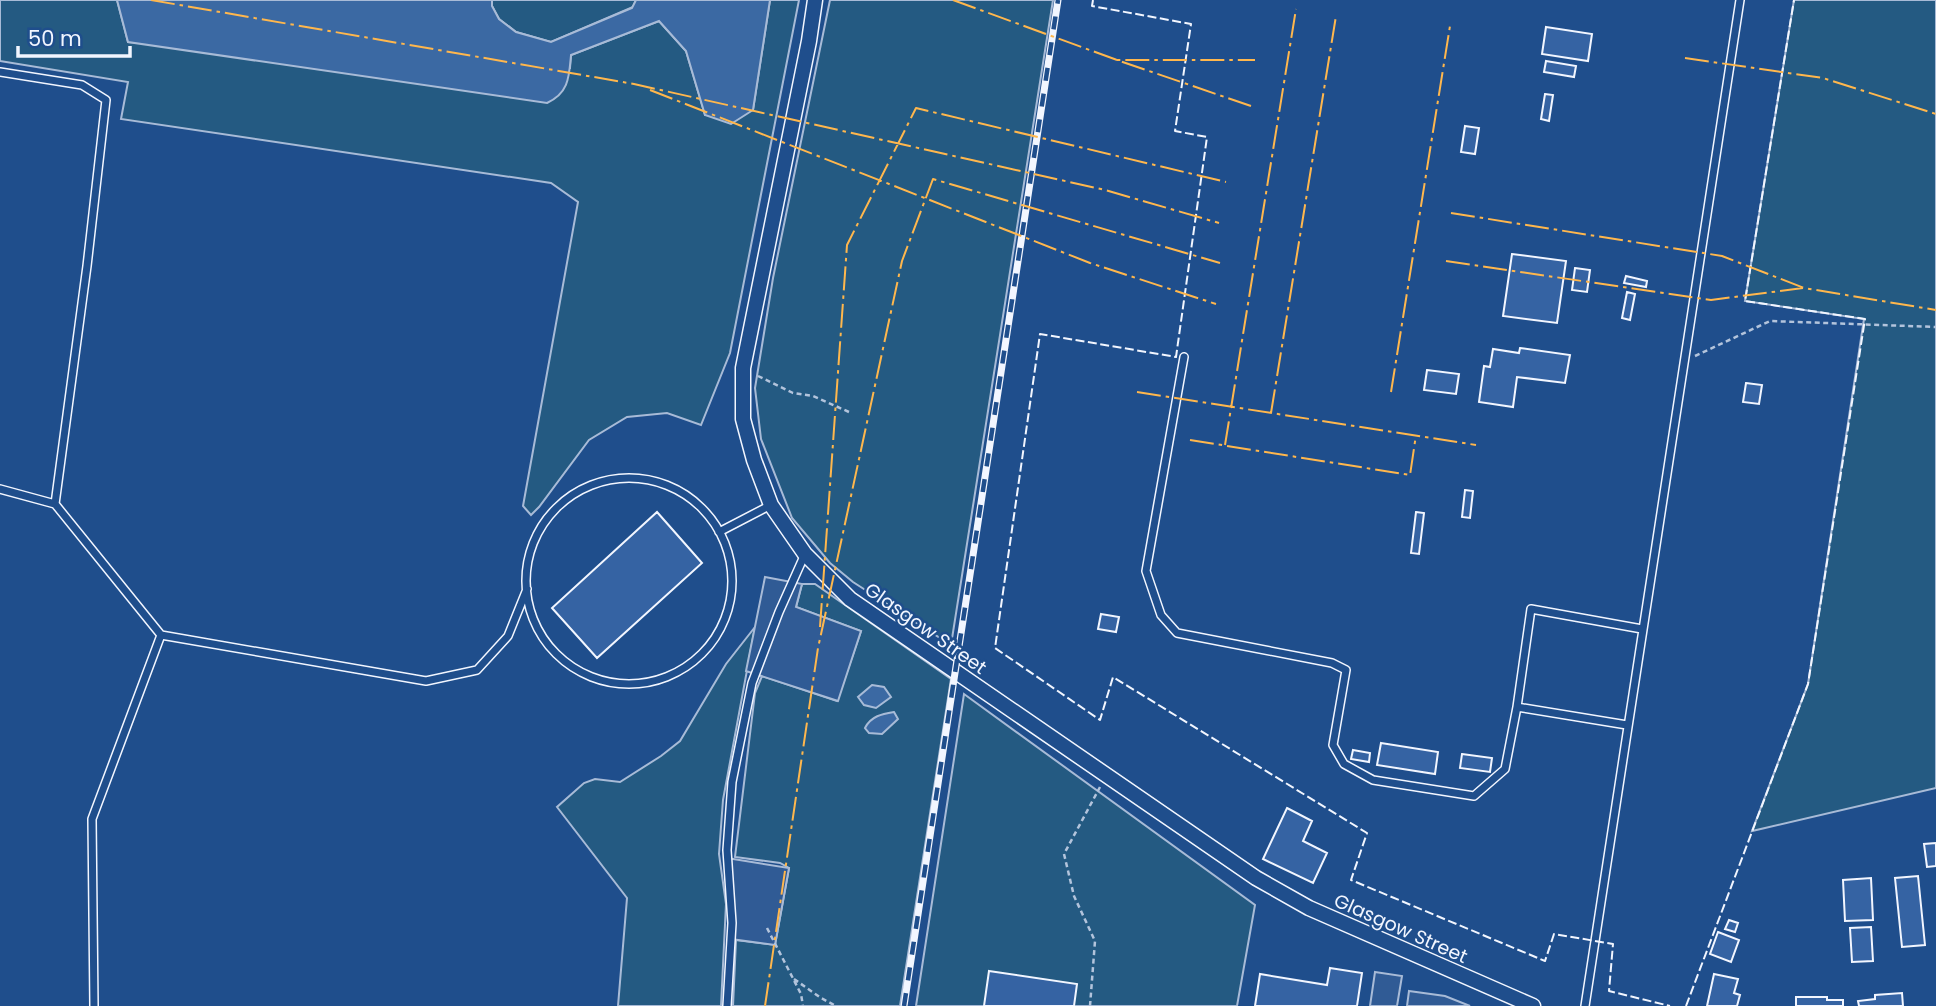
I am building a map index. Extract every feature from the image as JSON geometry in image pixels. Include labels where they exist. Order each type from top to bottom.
[{"type":"street","name":"Glasgow Street","points":[[815,0],[743,368],[743,419],[754,460],[771,505],[805,554],[850,599],[1256,878],[1309,908],[1533,1006]]},
{"type":"lane","points":[[1584,1006],[1740,0]]},
{"type":"lane","points":[[0,72],[82,85],[106,100],[55,504]]},
{"type":"lane","points":[[1184,356],[1146,571],[1161,615],[1177,633],[1332,663],[1346,670],[1333,745],[1344,764],[1373,780],[1474,796],[1505,769],[1531,609],[1642,629]]},
{"type":"lane","points":[[618,478],[654,481],[687,495],[712,519],[719,532],[728,551],[733,583],[727,615],[711,644],[688,667],[658,681],[626,685],[594,679],[566,664],[543,640],[528,608],[525,572],[535,538],[555,508],[584,488],[618,478]]},
{"type":"lane","points":[[0,489],[55,504],[161,635],[426,681],[477,670],[508,636],[527,589]]},
{"type":"lane","points":[[719,532],[771,505]]},
{"type":"lane","points":[[727,1006],[732,923],[727,850],[732,782],[752,683],[805,554]]},
{"type":"lane","points":[[94,1006],[92,819],[161,635]]},
{"type":"lane","points":[[1517,706],[1628,725]]},
{"type":"path","points":[[1683,361],[1770,321],[1936,327]]},
{"type":"path","points":[[743,368],[793,393],[813,396],[849,412]]},
{"type":"path","points":[[1090,1006],[1095,941],[1074,896],[1064,854],[1107,776]]},
{"type":"path","points":[[767,928],[801,994],[803,1006]]},
{"type":"path","points":[[794,979],[836,1006]]},
{"type":"shaded area","points":[[0,0],[117,0],[128,42],[570,68],[571,55],[659,21],[686,51],[705,115],[753,110],[770,0],[799,0],[730,353],[701,425],[667,413],[627,417],[589,440],[531,515],[523,506],[578,202],[551,183],[121,119],[128,82],[0,61]]},
{"type":"shaded area","points":[[117,0],[492,0],[499,19],[516,32],[551,42],[632,8],[636,0],[770,0],[753,110],[731,124],[705,115],[686,51],[659,21],[571,55],[564,89],[547,103],[128,42]]},
{"type":"shaded area","points":[[492,0],[636,0],[633,7],[551,42],[516,32],[499,19]]},
{"type":"shaded area","points":[[830,0],[1053,0],[951,645],[853,582],[830,563],[792,518],[761,439],[755,388],[773,278]]},
{"type":"shaded area","points":[[1794,0],[1936,0],[1936,788],[1752,831],[1808,684],[1864,319],[1745,301]]},
{"type":"shaded area","points":[[765,577],[802,584],[796,607],[861,631],[838,701],[746,671]]},
{"type":"shaded area","points":[[802,584],[815,584],[951,679],[900,1006],[733,1006],[736,940],[775,945],[789,868],[780,863],[735,857],[755,693],[762,676],[837,701],[861,631],[796,607]]},
{"type":"shaded area","points":[[755,627],[723,800],[719,854],[726,904],[721,1006],[618,1006],[627,898],[557,807],[584,783],[595,779],[620,782],[680,741],[726,664]]},
{"type":"shaded area","points":[[872,685],[884,687],[891,697],[876,708],[864,705],[858,697]]},
{"type":"shaded area","points":[[964,694],[1255,905],[1237,1006],[916,1006]]},
{"type":"shaded area","points":[[894,712],[898,719],[882,734],[869,733],[865,728],[874,718]]},
{"type":"shaded area","points":[[727,858],[789,868],[775,945],[731,939]]},
{"type":"shaded area","points":[[1375,972],[1402,976],[1397,1006],[1370,1006]]},
{"type":"shaded area","points":[[1409,991],[1445,996],[1470,1006],[1407,1006]]},
{"type":"building","points":[[1546,27],[1592,34],[1588,61],[1542,54]]},
{"type":"building","points":[[1546,61],[1576,66],[1574,77],[1544,72]]},
{"type":"building","points":[[1545,94],[1553,95],[1549,121],[1541,119]]},
{"type":"building","points":[[1465,126],[1479,128],[1475,154],[1461,152]]},
{"type":"building","points":[[1512,254],[1566,261],[1557,323],[1503,316]]},
{"type":"building","points":[[1575,268],[1590,270],[1587,292],[1572,290]]},
{"type":"building","points":[[1626,276],[1647,281],[1646,287],[1624,283]]},
{"type":"building","points":[[1627,292],[1635,294],[1630,320],[1622,318]]},
{"type":"building","points":[[1520,348],[1570,355],[1565,383],[1517,377],[1513,407],[1479,402],[1484,366],[1490,367],[1493,349],[1519,353]]},
{"type":"building","points":[[1427,370],[1459,374],[1456,394],[1424,390]]},
{"type":"building","points":[[1746,383],[1762,385],[1759,404],[1743,402]]},
{"type":"building","points":[[1465,490],[1473,491],[1470,518],[1462,517]]},
{"type":"building","points":[[657,512],[702,563],[597,658],[552,608]]},
{"type":"building","points":[[1416,512],[1424,513],[1419,554],[1411,553]]},
{"type":"building","points":[[1101,614],[1119,617],[1116,632],[1098,629]]},
{"type":"building","points":[[1381,743],[1438,752],[1435,774],[1377,765]]},
{"type":"building","points":[[1353,750],[1370,753],[1369,762],[1351,759]]},
{"type":"building","points":[[1462,754],[1492,758],[1490,772],[1460,768]]},
{"type":"building","points":[[1287,808],[1312,821],[1303,841],[1327,853],[1313,883],[1263,859]]},
{"type":"building","points":[[1936,843],[1936,866],[1927,867],[1924,844]]},
{"type":"building","points":[[1918,876],[1925,945],[1902,947],[1895,878]]},
{"type":"building","points":[[1871,878],[1873,920],[1845,921],[1843,880]]},
{"type":"building","points":[[1729,920],[1738,923],[1735,932],[1725,929]]},
{"type":"building","points":[[1871,927],[1873,961],[1852,962],[1850,928]]},
{"type":"building","points":[[1718,932],[1739,940],[1731,962],[1710,954]]},
{"type":"building","points":[[1330,968],[1362,973],[1357,1006],[1255,1006],[1260,974],[1327,985]]},
{"type":"building","points":[[989,971],[1077,984],[1074,1006],[984,1006]]},
{"type":"building","points":[[1714,974],[1738,979],[1734,993],[1740,995],[1737,1006],[1707,1006]]},
{"type":"building","points":[[1902,993],[1903,1006],[1859,1006],[1858,1001],[1875,999],[1875,995]]},
{"type":"building","points":[[1796,997],[1843,1000],[1843,1006],[1796,1006]]},
{"type":"railway","points":[[904,1006],[1058,0]]},
{"type":"fence","points":[[1093,0],[1092,6],[1191,24],[1175,131],[1207,137],[1176,357],[1040,334],[995,648],[1100,720],[1113,677],[1367,833],[1351,880],[1545,961],[1554,934],[1613,944],[1609,991],[1670,1006]]},
{"type":"fence","points":[[1686,1006],[1808,684],[1865,319],[1745,301],[1794,0]]},
{"type":"power","points":[[151,0],[634,84],[1105,190],[1219,223]]},
{"type":"power","points":[[953,0],[1117,60]]},
{"type":"power","points":[[1225,445],[1296,9]]},
{"type":"power","points":[[1271,413],[1336,16]]},
{"type":"power","points":[[1391,392],[1450,26]]},
{"type":"power","points":[[1685,58],[1823,78],[1936,114]]},
{"type":"power","points":[[1251,106],[1117,60],[1255,60]]},
{"type":"power","points":[[650,90],[1090,263],[1216,304]]},
{"type":"power","points":[[820,627],[847,245],[916,108],[1226,182]]},
{"type":"power","points":[[765,1006],[818,648],[902,261],[933,179],[1220,263]]},
{"type":"power","points":[[1451,213],[1722,256],[1804,288],[1936,310]]},
{"type":"power","points":[[1446,261],[1711,300],[1803,288]]},
{"type":"power","points":[[1137,392],[1476,445]]},
{"type":"power","points":[[1190,440],[1410,475],[1416,435]]}]
